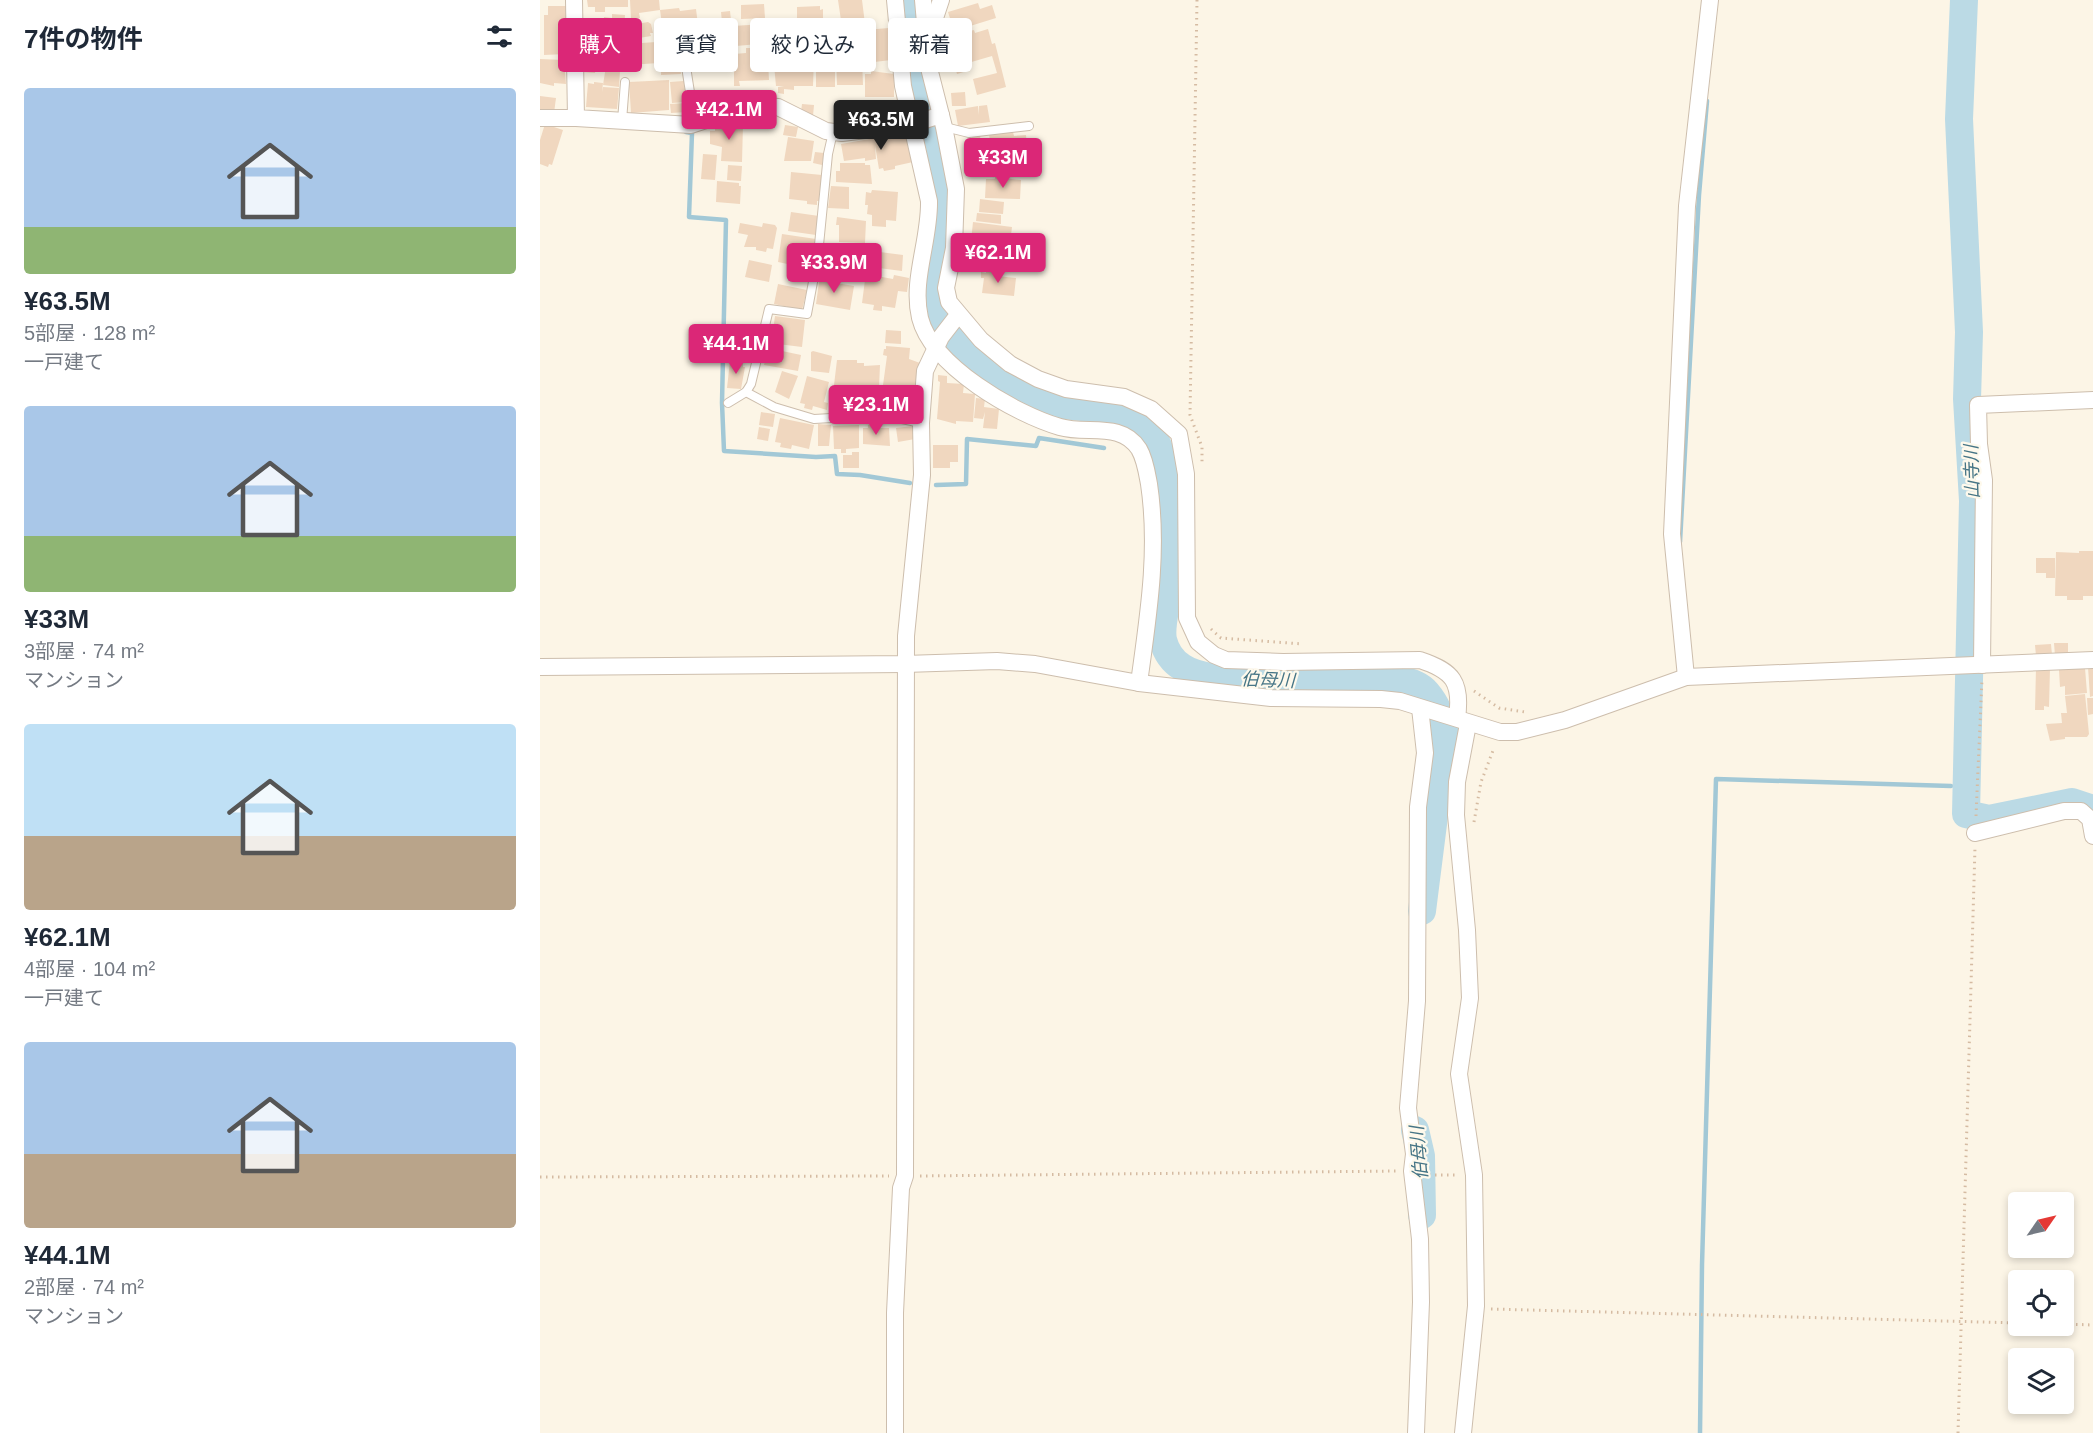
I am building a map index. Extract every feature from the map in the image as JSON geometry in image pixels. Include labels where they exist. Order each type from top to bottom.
[{"type":"street","points":[[574,0],[576,118]]},
{"type":"street","points":[[895,0],[903,86],[929,201],[928,229],[917,284],[920,321],[961,373],[1008,404],[1062,428],[1118,432],[1129,437],[1140,450],[1150,494],[1153,538],[1152,592],[1138,683]]},
{"type":"street","points":[[922,0],[924,18]]},
{"type":"street","points":[[935,18],[941,0]]},
{"type":"street","points":[[1686,677],[1672,534],[1687,206],[1710,0]]},
{"type":"street","points":[[930,72],[943,121],[956,189],[954,248],[946,288],[955,319],[1010,364],[1038,379],[1066,389],[1124,397],[1151,409],[1179,434],[1186,474],[1187,618],[1192,633],[1205,649],[1226,660],[1283,662],[1420,660],[1441,668],[1453,680],[1460,696],[1462,721],[1456,815],[1467,930],[1470,998],[1459,1074],[1474,1175],[1476,1306],[1463,1433]]},
{"type":"street","points":[[540,118],[695,124],[737,110],[766,106],[778,107],[803,121],[842,134],[912,123],[943,121]]},
{"type":"street","points":[[895,1433],[896,1301],[901,1188],[905,1176],[905,664],[922,475],[921,423],[925,371],[938,342],[955,319]]},
{"type":"street","points":[[1982,665],[1984,480],[1979,444],[1978,405],[2093,400]]},
{"type":"street","points":[[540,667],[1016,662],[1138,683],[1271,698],[1381,699],[1500,732],[1517,732],[1565,720],[1686,677],[2093,660]]},
{"type":"street","points":[[1416,1433],[1421,1302],[1420,1239],[1408,1108],[1417,1001],[1418,807],[1425,753],[1420,708]]},
{"type":"street","points":[[1976,834],[2064,811],[2081,811],[2090,819],[2093,836]]},
{"type":"lane","points":[[687,72],[695,124]]},
{"type":"lane","points":[[621,121],[625,82]]},
{"type":"lane","points":[[943,121],[956,132],[969,133],[1029,126]]},
{"type":"lane","points":[[728,403],[746,392],[751,384],[769,309],[807,314],[818,255],[828,154],[833,132]]},
{"type":"lane","points":[[746,392],[774,407],[814,419],[884,415],[921,423]]},
{"type":"path","points":[[1197,0],[1190,415],[1202,447],[1202,467]]},
{"type":"path","points":[[1203,622],[1221,638],[1303,644]]},
{"type":"path","points":[[1958,1433],[1982,665]]},
{"type":"path","points":[[1473,688],[1476,694],[1499,708],[1529,713]]},
{"type":"path","points":[[1472,832],[1481,782],[1500,732]]},
{"type":"path","points":[[540,1177],[1412,1171],[1422,1175],[1474,1175]]},
{"type":"path","points":[[1490,1300],[1491,1320]]},
{"type":"path","points":[[1491,1309],[2008,1323]]},
{"type":"path","points":[[2074,1324],[2093,1325]]},
{"type":"building","points":[[587,0],[628,0],[628,7],[605,7],[605,12],[595,12],[595,7],[588,7]]},
{"type":"building","points":[[630,0],[659,0],[660,10],[639,13],[640,18],[631,18]]},
{"type":"building","points":[[838,0],[862,0],[864,18],[841,18]]},
{"type":"building","points":[[978,3],[980,9],[992,5],[996,18],[972,25],[972,18],[950,18],[948,12]]},
{"type":"building","points":[[764,4],[765,18],[741,19],[741,5]]},
{"type":"building","points":[[548,6],[566,6],[566,18],[558,18],[558,54],[544,55],[544,15],[548,15]]},
{"type":"building","points":[[820,6],[820,10],[823,9],[823,18],[797,18],[797,7]]},
{"type":"building","points":[[696,9],[697,18],[661,18],[660,10]]},
{"type":"building","points":[[730,11],[731,18],[722,18],[721,12]]},
{"type":"building","points":[[612,14],[625,15],[625,18],[612,18]]},
{"type":"building","points":[[642,23],[651,24],[653,33],[650,33],[651,36],[642,38]]},
{"type":"building","points":[[750,25],[750,45],[738,46],[738,26]]},
{"type":"building","points":[[888,28],[888,60],[876,62],[876,29]]},
{"type":"building","points":[[988,29],[992,44],[995,43],[1006,87],[977,95],[973,79],[997,73],[992,56],[972,62],[972,31],[975,33]]},
{"type":"building","points":[[654,42],[654,63],[642,64],[642,43]]},
{"type":"building","points":[[746,48],[750,48],[750,72],[769,72],[769,80],[739,81],[740,86],[734,86],[734,72],[738,72],[738,54],[746,53]]},
{"type":"building","points":[[540,59],[558,60],[558,72],[565,72],[566,84],[554,83],[554,86],[540,83]]},
{"type":"building","points":[[605,72],[620,72],[619,87],[603,85]]},
{"type":"building","points":[[661,72],[681,72],[681,74],[661,75]]},
{"type":"building","points":[[775,72],[813,72],[813,86],[794,86],[794,90],[784,89],[784,94],[778,93],[778,87],[784,86],[776,86]]},
{"type":"building","points":[[816,72],[835,72],[835,87],[816,87]]},
{"type":"building","points":[[837,72],[862,72],[863,85],[837,85]]},
{"type":"building","points":[[871,72],[876,72],[894,74],[894,97],[865,97],[865,74],[871,74]]},
{"type":"building","points":[[669,80],[669,110],[631,113],[629,82]]},
{"type":"building","points":[[684,81],[686,102],[672,103],[670,82]]},
{"type":"building","points":[[594,82],[603,83],[602,92],[603,87],[619,88],[617,109],[586,107],[588,83],[594,84]]},
{"type":"building","points":[[965,92],[966,106],[952,106],[951,93]]},
{"type":"building","points":[[540,96],[556,98],[554,113],[540,111]]},
{"type":"building","points":[[897,101],[901,119],[875,125],[871,106]]},
{"type":"building","points":[[686,103],[687,112],[671,113],[670,104]]},
{"type":"building","points":[[802,104],[814,105],[813,116],[801,112]]},
{"type":"building","points":[[987,105],[990,122],[958,126],[955,110],[978,106],[979,115],[979,106]]},
{"type":"building","points":[[864,109],[864,125],[837,125],[837,110]]},
{"type":"building","points":[[545,124],[563,130],[552,165],[549,164],[548,167],[540,164],[540,140]]},
{"type":"building","points":[[715,124],[743,125],[742,162],[721,161],[722,147],[710,144],[710,131],[715,131]]},
{"type":"building","points":[[785,125],[798,127],[796,137],[783,135]]},
{"type":"building","points":[[1013,132],[1014,136],[1026,135],[1028,158],[1009,160],[1010,165],[998,166],[998,161],[988,162],[988,156],[992,156],[989,134]]},
{"type":"building","points":[[904,133],[905,138],[908,138],[913,162],[895,166],[895,169],[884,171],[883,168],[879,169],[875,145],[876,159],[844,161],[841,144]]},
{"type":"building","points":[[980,136],[982,149],[974,150],[972,137]]},
{"type":"building","points":[[788,137],[814,141],[811,161],[784,161]]},
{"type":"building","points":[[815,152],[824,153],[822,165],[813,163]]},
{"type":"building","points":[[703,154],[717,155],[715,180],[701,179]]},
{"type":"building","points":[[840,163],[870,165],[872,184],[836,182],[836,171],[840,171]]},
{"type":"building","points":[[728,165],[742,166],[741,181],[727,180]]},
{"type":"building","points":[[791,172],[822,175],[820,201],[817,201],[817,205],[807,204],[807,201],[789,199]]},
{"type":"building","points":[[995,177],[1021,180],[1020,199],[985,198],[986,179],[995,179]]},
{"type":"building","points":[[717,181],[739,183],[741,186],[740,204],[716,202]]},
{"type":"building","points":[[831,186],[849,187],[849,209],[828,208]]},
{"type":"building","points":[[872,190],[898,192],[896,221],[886,220],[886,227],[872,226],[872,215],[867,214],[866,192],[871,193]]},
{"type":"building","points":[[980,199],[1004,202],[1003,214],[979,212]]},
{"type":"building","points":[[791,212],[819,216],[816,235],[788,231]]},
{"type":"building","points":[[977,213],[1001,215],[1001,224],[976,221]]},
{"type":"building","points":[[837,217],[866,221],[865,243],[839,242]]},
{"type":"building","points":[[973,222],[1012,227],[1009,251],[991,249],[990,255],[979,253],[979,248],[973,247],[974,241],[971,241]]},
{"type":"building","points":[[740,223],[762,227],[763,223],[775,225],[777,228],[773,249],[767,248],[766,252],[756,250],[756,247],[744,247],[748,235],[738,233]]},
{"type":"building","points":[[782,234],[816,239],[811,268],[806,267],[806,273],[796,271],[797,266],[778,262]]},
{"type":"building","points":[[833,248],[854,252],[851,268],[840,265],[838,276],[821,272],[825,250],[832,252]]},
{"type":"building","points":[[872,251],[903,255],[902,271],[871,267]]},
{"type":"building","points":[[749,260],[772,265],[769,282],[745,277]]},
{"type":"building","points":[[986,270],[998,271],[997,276],[1016,278],[1014,296],[982,293],[984,278],[981,278],[981,272],[986,273]]},
{"type":"building","points":[[820,275],[837,278],[836,283],[854,286],[850,310],[816,304]]},
{"type":"building","points":[[894,275],[909,278],[907,292],[898,291],[895,308],[882,306],[882,311],[873,310],[874,305],[862,303],[865,280],[876,282],[877,276],[893,279]]},
{"type":"building","points":[[778,284],[807,290],[802,310],[774,304]]},
{"type":"building","points":[[775,316],[805,320],[802,347],[778,344],[779,339],[772,338]]},
{"type":"building","points":[[886,330],[901,331],[901,344],[885,343]]},
{"type":"building","points":[[886,346],[910,348],[909,359],[920,363],[915,414],[895,412],[895,405],[892,404],[896,395],[909,396],[910,388],[901,387],[901,391],[891,390],[891,386],[883,385],[887,356],[883,355]]},
{"type":"building","points":[[768,348],[801,355],[798,371],[764,365]]},
{"type":"building","points":[[811,352],[832,356],[829,373],[811,371]]},
{"type":"building","points":[[730,353],[744,355],[743,362],[729,360]]},
{"type":"building","points":[[837,360],[857,360],[857,363],[864,363],[864,366],[880,365],[879,388],[866,387],[866,391],[855,391],[855,386],[834,385]]},
{"type":"building","points":[[730,361],[743,363],[745,367],[741,389],[727,388]]},
{"type":"building","points":[[782,371],[798,376],[789,399],[775,392]]},
{"type":"building","points":[[938,375],[947,376],[947,383],[964,384],[963,393],[975,394],[973,422],[956,421],[956,424],[937,419],[940,382]]},
{"type":"building","points":[[807,376],[829,382],[824,402],[828,403],[827,410],[813,406],[812,410],[804,408],[805,404],[800,403]]},
{"type":"building","points":[[860,394],[862,409],[836,411],[834,397]]},
{"type":"building","points":[[976,398],[985,399],[984,407],[999,409],[997,429],[983,428],[985,412],[983,419],[974,418]]},
{"type":"building","points":[[761,412],[775,414],[773,427],[759,425]]},
{"type":"building","points":[[780,418],[814,425],[809,449],[792,445],[791,449],[780,447],[781,443],[775,442]]},
{"type":"building","points":[[818,424],[831,425],[829,446],[818,446]]},
{"type":"building","points":[[859,425],[859,448],[846,449],[846,453],[841,453],[841,449],[834,449],[833,426]]},
{"type":"building","points":[[868,425],[872,425],[873,428],[889,428],[890,446],[863,444],[863,428],[868,428]]},
{"type":"building","points":[[913,426],[915,439],[898,442],[896,428]]},
{"type":"building","points":[[759,427],[770,429],[768,441],[757,439]]},
{"type":"building","points":[[933,445],[958,445],[958,462],[950,462],[950,468],[933,468]]},
{"type":"building","points":[[852,452],[859,452],[859,468],[843,468],[843,455],[852,455]]},
{"type":"building","points":[[2079,551],[2093,551],[2093,596],[2083,596],[2083,600],[2067,600],[2067,596],[2055,596],[2056,552],[2079,553]]},
{"type":"building","points":[[2036,558],[2055,558],[2055,578],[2046,578],[2046,573],[2036,573]]},
{"type":"building","points":[[2054,643],[2068,643],[2068,655],[2055,656]]},
{"type":"building","points":[[2051,644],[2052,655],[2036,656],[2035,645]]},
{"type":"building","points":[[2093,666],[2093,696],[2090,697],[2088,667]]},
{"type":"building","points":[[2036,668],[2050,668],[2049,707],[2044,706],[2044,710],[2035,710]]},
{"type":"building","points":[[2085,668],[2087,693],[2065,695],[2065,686],[2060,687],[2059,670]]},
{"type":"building","points":[[2085,694],[2089,734],[2087,737],[2065,737],[2065,739],[2050,741],[2046,724],[2062,723],[2061,713],[2067,713],[2065,696]]},
{"type":"building","points":[[2087,698],[2093,698],[2093,714],[2088,715]]},
{"type":"waterway","name":"伯母川","points":[[908,0],[919,94],[938,162],[943,190],[942,232],[929,292],[935,315],[964,351],[1013,390],[1042,402],[1120,413],[1136,421],[1150,433],[1160,451],[1169,501],[1170,558],[1162,628],[1163,640],[1170,656],[1178,665],[1215,678],[1262,683],[1348,683],[1398,680],[1416,685],[1428,694],[1445,729],[1422,911]]},
{"type":"waterway","name":"山寺川","points":[[1964,0],[1959,119],[1969,332],[1967,399],[1973,501],[1966,814],[1989,819],[2072,802],[2093,809]]},
{"type":"waterway","points":[[1680,542],[1699,195],[1707,101]]},
{"type":"waterway","points":[[686,132],[692,133],[689,217],[726,220],[722,403],[724,451],[816,457],[835,456],[837,474],[860,475],[910,483]]},
{"type":"waterway","points":[[936,485],[966,484],[967,439],[1036,446],[1039,438],[1104,448]]},
{"type":"waterway","points":[[1700,1433],[1702,1265],[1716,779],[1951,786]]},
{"type":"waterway","name":"伯母川","points":[[1415,1130],[1421,1156],[1422,1215]]}]
